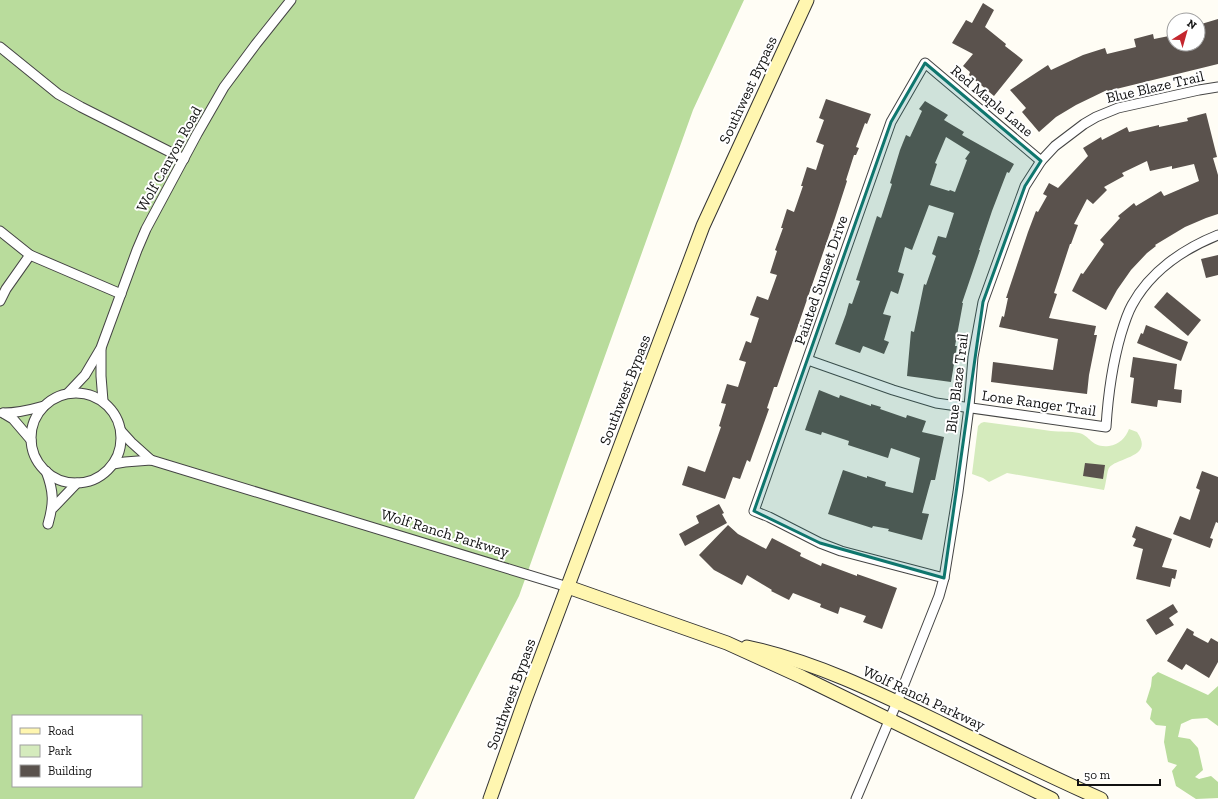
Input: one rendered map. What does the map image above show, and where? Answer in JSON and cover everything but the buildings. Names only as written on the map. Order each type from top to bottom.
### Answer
[{"type":"street","name":"Wolf Canyon Road","points":[[68,392],[85,375],[102,348],[146,229],[224,88],[291,0]]},
{"type":"street","name":"Southwest Bypass","points":[[490,799],[704,226],[807,0]]},
{"type":"street","points":[[0,47],[58,94],[82,108],[184,159]]},
{"type":"street","name":"Red Maple Lane","points":[[926,63],[1041,161]]},
{"type":"street","name":"Painted Sunset Drive","points":[[926,63],[891,122],[754,511],[820,543],[841,551],[944,578]]},
{"type":"street","name":"Blue Blaze Trail","points":[[856,799],[897,702],[939,596],[944,578],[958,492],[969,407],[973,357],[983,302],[1025,186],[1041,161],[1063,140],[1096,117],[1118,108],[1218,87]]},
{"type":"street","points":[[0,231],[30,255],[121,294]]},
{"type":"street","name":"Lone Ranger Trail","points":[[808,360],[936,403],[1106,427],[1108,391],[1112,366],[1125,322],[1132,305],[1146,284],[1161,269],[1179,255],[1200,242],[1218,235]]},
{"type":"street","points":[[0,301],[6,289],[30,255]]},
{"type":"street","name":"Wolf Canyon Road","points":[[102,348],[101,376],[103,401]]},
{"type":"street","points":[[68,392],[83,392],[93,395],[103,401],[112,409],[118,419],[122,442],[120,452],[107,472],[97,478],[86,482],[77,483],[62,481],[42,468],[35,458],[31,446],[33,422],[39,410],[48,401],[68,392]]},
{"type":"street","points":[[1,412],[21,412],[44,406]]},
{"type":"street","points":[[1,412],[13,419],[31,440]]},
{"type":"street","name":"Wolf Ranch Parkway","points":[[121,431],[151,460]]},
{"type":"street","name":"Wolf Ranch Parkway","points":[[113,464],[151,460],[568,587],[727,643],[802,677],[1052,799]]},
{"type":"street","points":[[46,471],[51,483],[53,508],[48,524]]},
{"type":"street","points":[[53,508],[77,483]]},
{"type":"street","name":"Wolf Ranch Parkway","points":[[727,643],[771,652],[849,681],[897,702],[1101,799]]},
{"type":"highlighted area","points":[[925,63],[1041,161],[1025,186],[983,302],[944,578],[820,543],[754,511],[891,122]]},
{"type":"green space","points":[[0,0],[744,0],[693,110],[519,596],[414,799],[0,799]]},
{"type":"green space","points":[[984,422],[1051,431],[1079,433],[1095,444],[1103,446],[1113,445],[1119,442],[1124,438],[1129,429],[1137,432],[1141,441],[1141,447],[1133,456],[1113,464],[1109,468],[1104,490],[1007,473],[989,482],[972,474],[978,426]]},
{"type":"green space","points":[[1158,672],[1208,695],[1218,686],[1218,726],[1207,718],[1192,719],[1181,724],[1178,737],[1190,739],[1198,748],[1203,770],[1195,777],[1199,779],[1211,776],[1218,782],[1218,798],[1196,799],[1176,786],[1172,771],[1177,765],[1168,762],[1164,742],[1166,726],[1156,725],[1150,719],[1152,709],[1146,702],[1152,677]]}]
